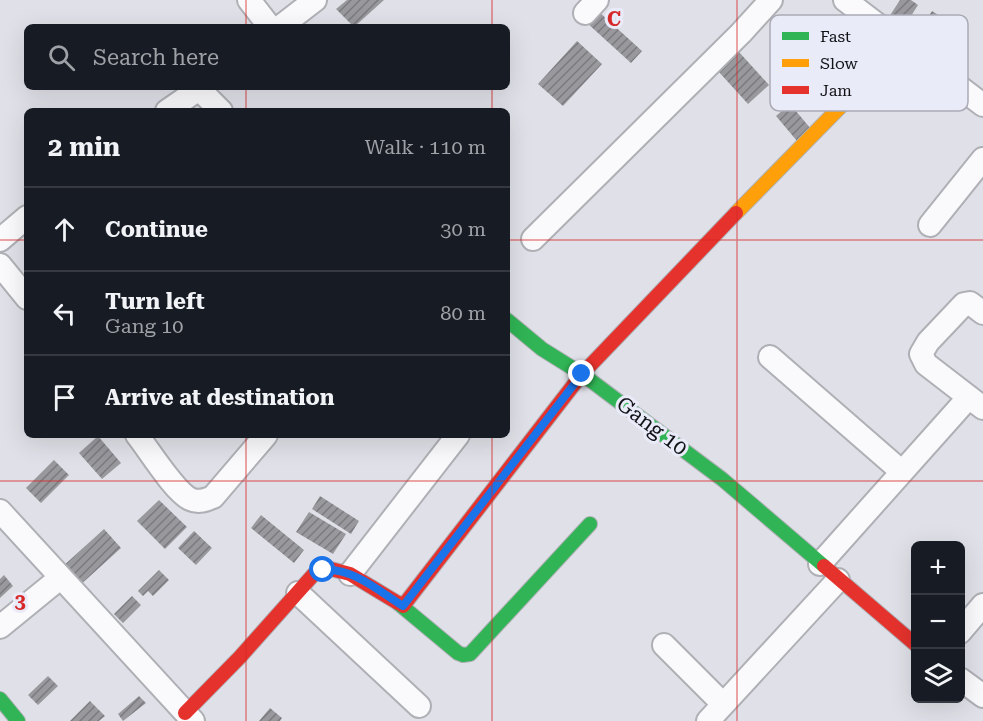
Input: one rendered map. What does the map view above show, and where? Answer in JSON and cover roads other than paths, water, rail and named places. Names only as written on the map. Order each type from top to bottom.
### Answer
[{"type":"main road","points":[[403,606],[582,374],[836,111]]},
{"type":"main road","name":"Gang 10","points":[[510,322],[542,349],[582,374],[722,479],[911,642]]},
{"type":"main road","points":[[189,717],[314,574],[331,569],[350,574],[403,606],[459,655],[467,655],[475,650],[590,524]]},
{"type":"main road","points":[[0,699],[18,721]]},
{"type":"street","points":[[249,0],[268,24]]},
{"type":"street","points":[[284,24],[315,0]]},
{"type":"street","points":[[533,239],[741,33],[771,0]]},
{"type":"street","points":[[845,0],[864,15]]},
{"type":"street","points":[[171,108],[198,90]]},
{"type":"street","points":[[203,90],[218,108]]},
{"type":"street","points":[[968,94],[983,105]]},
{"type":"street","points":[[930,225],[983,159]]},
{"type":"street","points":[[0,240],[24,220]]},
{"type":"street","points":[[0,265],[24,294]]},
{"type":"street","points":[[820,564],[901,471],[976,403],[926,364],[921,354],[928,342],[964,304],[970,303],[983,313]]},
{"type":"street","points":[[770,357],[901,471]]},
{"type":"street","points":[[139,438],[173,483],[190,499],[204,501],[213,497],[263,438]]},
{"type":"street","points":[[350,574],[456,438]]},
{"type":"street","points":[[0,511],[189,717]]},
{"type":"street","points":[[0,627],[60,578]]},
{"type":"street","points":[[708,721],[838,580]]},
{"type":"street","points":[[298,593],[419,706]]},
{"type":"street","points":[[965,626],[983,605]]},
{"type":"street","points":[[664,645],[723,704]]},
{"type":"street","points":[[965,683],[983,696]]}]
